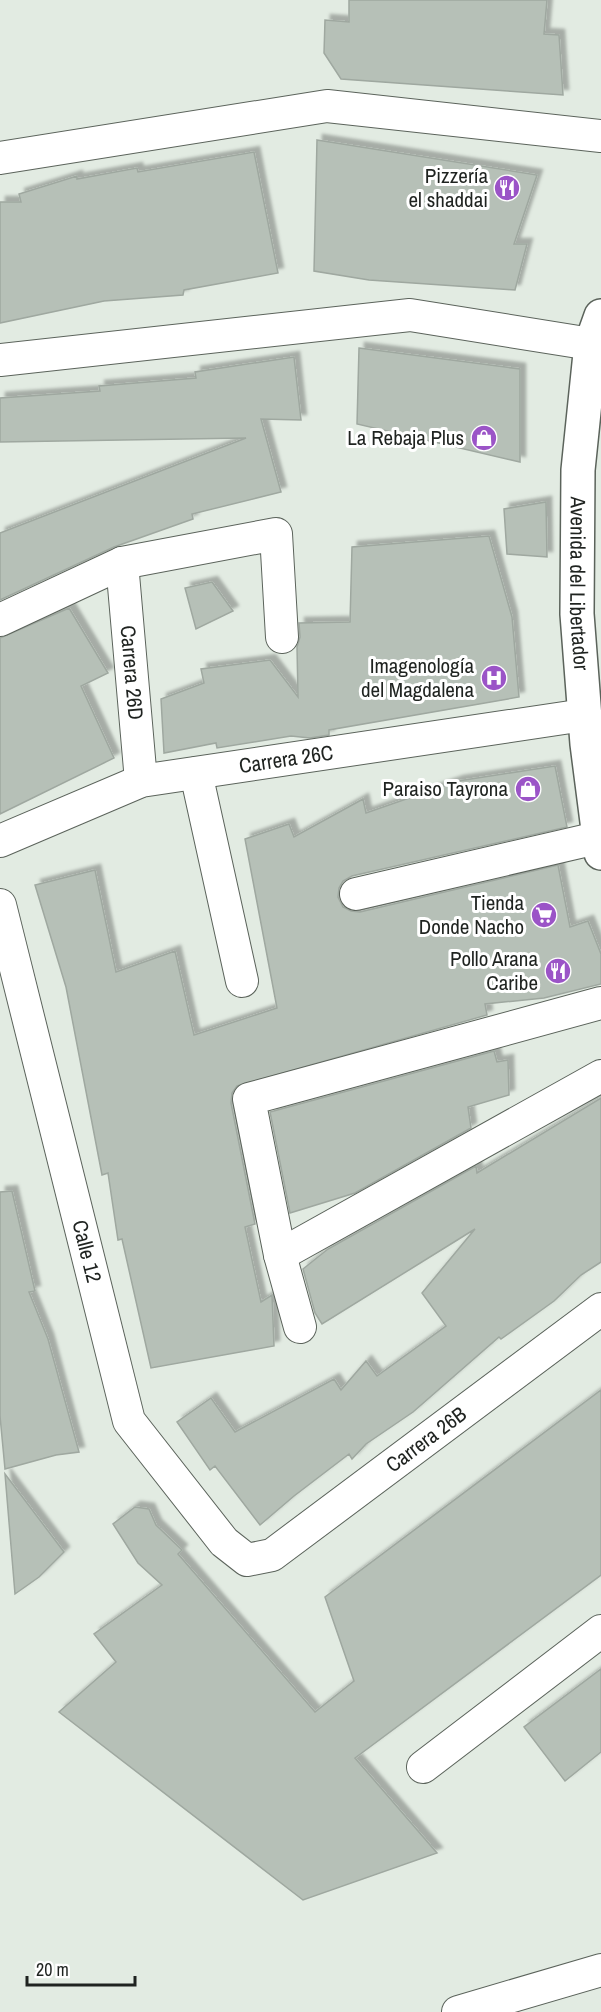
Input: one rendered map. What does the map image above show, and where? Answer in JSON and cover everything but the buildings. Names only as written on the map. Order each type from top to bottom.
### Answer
[{"type":"main road","name":"Avenida del Libertador","points":[[596,330],[578,470],[577,614],[584,715],[599,846]]},
{"type":"street","points":[[0,158],[327,106],[601,136]]},
{"type":"street","points":[[0,360],[410,315],[596,330]]},
{"type":"street","points":[[0,620],[122,563],[276,534],[282,637]]},
{"type":"street","name":"Carrera 26D","points":[[122,563],[141,781]]},
{"type":"street","name":"Carrera 26C","points":[[0,841],[141,781],[584,715]]},
{"type":"street","points":[[196,773],[242,981]]},
{"type":"street","points":[[356,894],[599,846]]},
{"type":"street","name":"Calle 12","points":[[0,905],[129,1420],[224,1542],[247,1560]]},
{"type":"street","points":[[300,1327],[280,1255],[249,1099],[601,1003]]},
{"type":"street","points":[[280,1255],[601,1076]]},
{"type":"street","name":"Carrera 26B","points":[[247,1560],[272,1555],[601,1309]]},
{"type":"street","points":[[423,1767],[601,1631]]},
{"type":"street","points":[[458,2012],[601,1970]]},
{"type":"place","name":"Pizzería el shaddai","points":[[507,188]]},
{"type":"place","name":"La Rebaja Plus","points":[[484,438]]},
{"type":"place","name":"Imagenología del Magdalena","points":[[494,678]]},
{"type":"place","name":"Paraiso Tayrona","points":[[528,789]]},
{"type":"place","name":"Tienda Donde Nacho","points":[[544,915]]},
{"type":"place","name":"Pollo Arana Caribe","points":[[558,971]]}]
